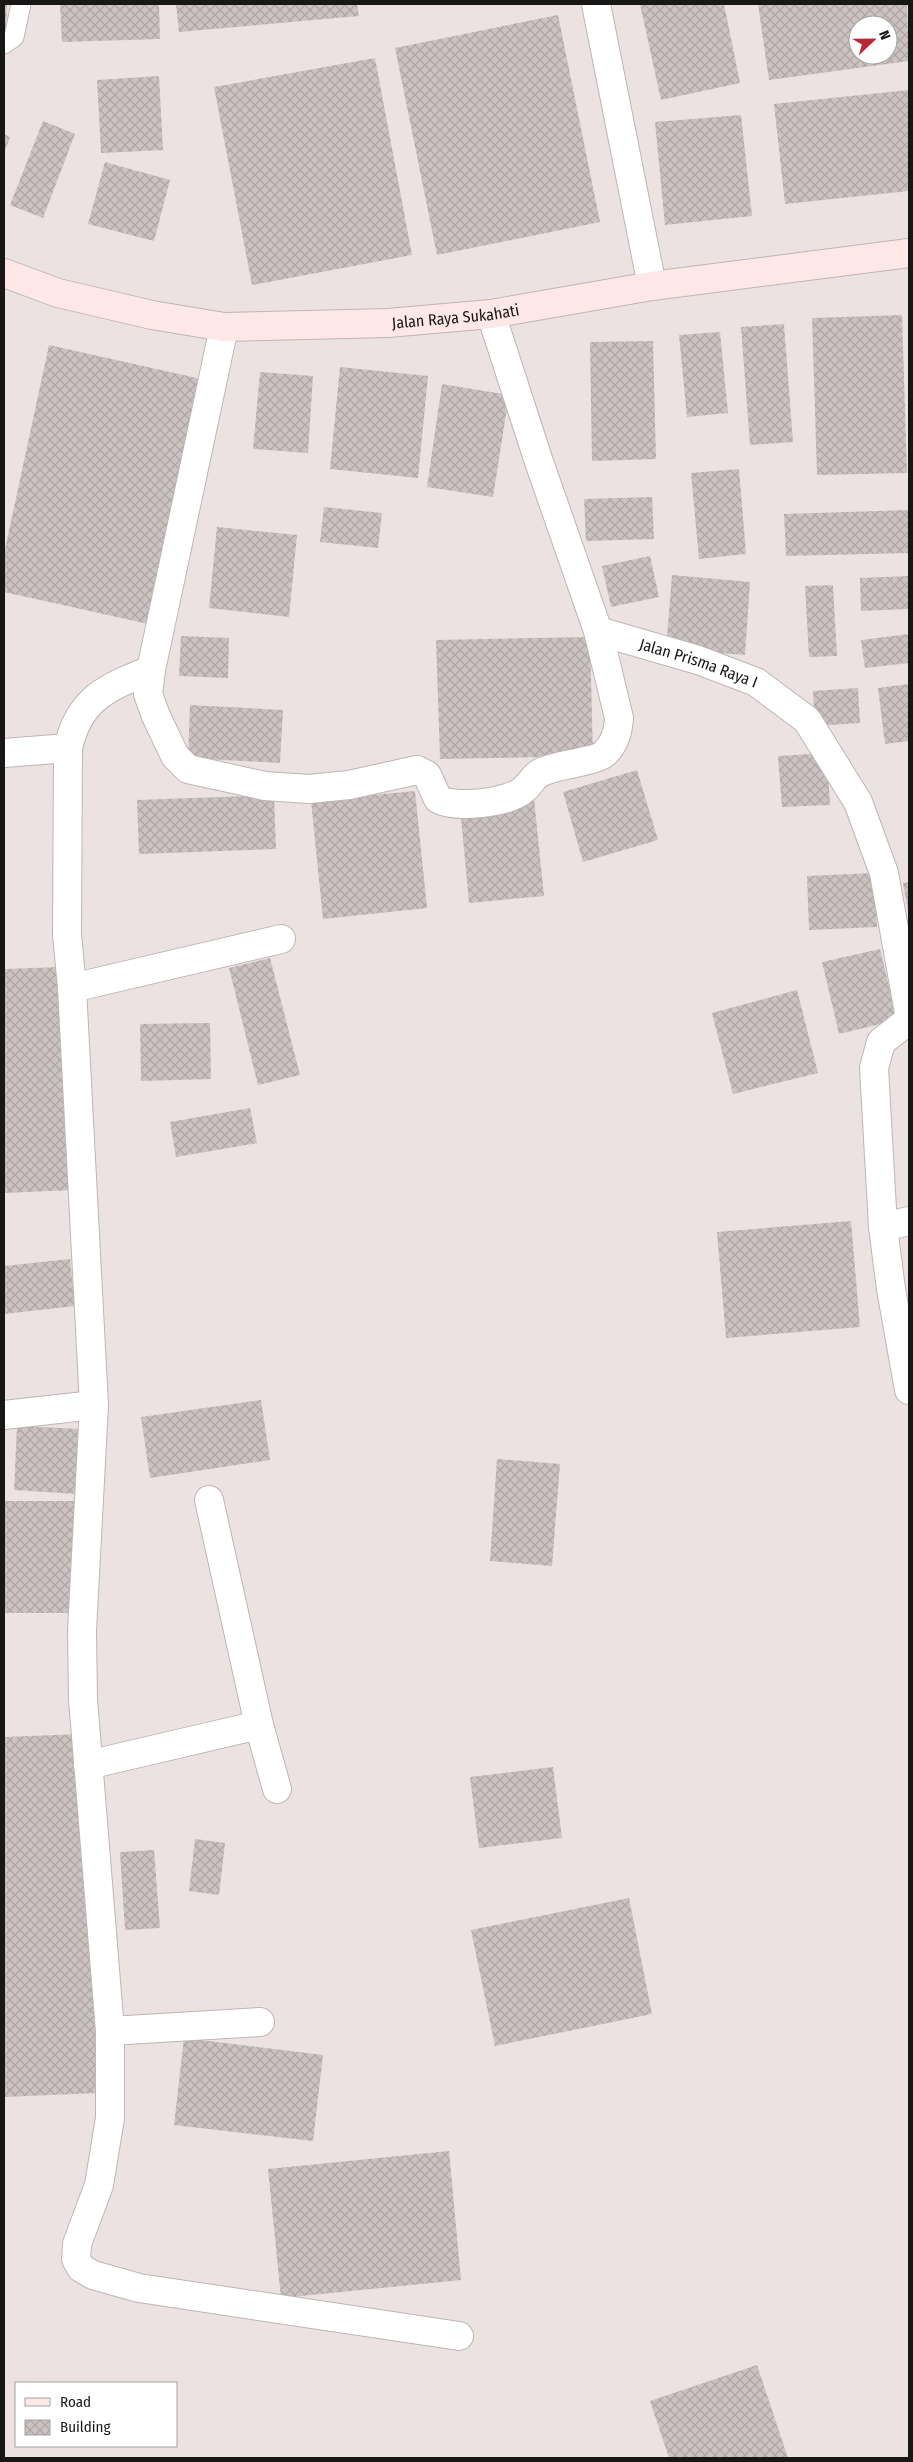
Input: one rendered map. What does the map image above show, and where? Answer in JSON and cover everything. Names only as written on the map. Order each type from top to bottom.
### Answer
[{"type":"main road","name":"Jalan Raya Sukahati","points":[[4,272],[58,293],[152,316],[224,327],[388,323],[491,314],[652,286],[909,253]]},
{"type":"street","points":[[596,4],[652,286]]},
{"type":"street","points":[[224,327],[151,670],[148,694],[175,756],[188,769],[265,786],[309,789],[349,785],[417,770],[427,775],[438,799],[450,804],[464,804],[512,797],[524,790],[533,776],[547,769],[604,755],[615,741],[619,718],[598,631],[538,458],[491,314]]},
{"type":"street","name":"Jalan Prisma Raya I","points":[[598,631],[698,660],[756,682],[807,720],[858,802],[884,873],[909,1013]]},
{"type":"street","points":[[151,670],[115,684],[89,703],[71,731],[68,748],[67,934],[72,988],[94,1405],[82,1631],[83,1699],[110,2031],[110,2118],[99,2185],[77,2244],[76,2259],[82,2268],[107,2280],[139,2288],[459,2336]]},
{"type":"street","points":[[4,753],[68,748]]},
{"type":"street","points":[[72,988],[281,939]]},
{"type":"street","points":[[909,1020],[881,1042],[874,1068],[896,1224],[891,1289],[909,1390]]},
{"type":"street","points":[[4,1415],[94,1405]]},
{"type":"street","points":[[209,1500],[259,1724],[277,1789]]},
{"type":"street","points":[[88,1765],[259,1724]]},
{"type":"street","points":[[110,2031],[260,2022]]},
{"type":"lane","points":[[4,44],[14,37],[21,4]]},
{"type":"building","points":[[4,4],[7,4],[6,30],[4,30]]},
{"type":"building","points":[[60,4],[159,4],[160,39],[62,42]]},
{"type":"building","points":[[176,4],[357,4],[359,16],[179,32]]},
{"type":"building","points":[[640,4],[724,4],[740,83],[661,100]]},
{"type":"building","points":[[758,4],[907,4],[909,61],[898,62],[898,15],[848,15],[848,65],[880,65],[769,80]]},
{"type":"building","points":[[558,15],[600,222],[437,255],[395,48]]},
{"type":"building","points":[[375,58],[412,255],[252,285],[214,87]]},
{"type":"building","points":[[159,76],[163,150],[101,153],[97,80]]},
{"type":"building","points":[[909,90],[909,191],[785,204],[774,104]]},
{"type":"building","points":[[741,115],[752,216],[665,225],[655,122]]},
{"type":"building","points":[[43,121],[75,134],[43,218],[10,205]]},
{"type":"building","points":[[4,134],[10,137],[4,153]]},
{"type":"building","points":[[105,162],[170,180],[154,241],[88,224]]},
{"type":"building","points":[[902,315],[907,473],[817,475],[812,318]]},
{"type":"building","points":[[784,324],[793,442],[750,445],[741,327]]},
{"type":"building","points":[[720,332],[728,413],[687,417],[679,335]]},
{"type":"building","points":[[653,341],[656,459],[592,461],[590,342]]},
{"type":"building","points":[[49,345],[206,380],[153,625],[4,592],[4,554]]},
{"type":"building","points":[[340,367],[428,376],[418,478],[330,469]]},
{"type":"building","points":[[260,372],[313,376],[308,453],[253,449]]},
{"type":"building","points":[[442,384],[509,395],[493,497],[427,487]]},
{"type":"building","points":[[739,469],[746,554],[699,559],[691,473]]},
{"type":"building","points":[[652,497],[654,539],[586,541],[584,499]]},
{"type":"building","points":[[324,507],[382,513],[378,548],[320,542]]},
{"type":"building","points":[[909,510],[909,553],[786,556],[784,514]]},
{"type":"building","points":[[217,527],[297,535],[289,617],[209,608]]},
{"type":"building","points":[[650,556],[659,597],[611,607],[602,566]]},
{"type":"building","points":[[672,575],[750,582],[745,655],[666,649]]},
{"type":"building","points":[[909,576],[909,609],[861,611],[860,578]]},
{"type":"building","points":[[833,585],[837,656],[809,657],[805,586]]},
{"type":"building","points":[[909,634],[909,663],[865,668],[861,640]]},
{"type":"building","points":[[181,636],[229,638],[228,678],[179,676]]},
{"type":"building","points":[[590,637],[593,756],[440,759],[436,640]]},
{"type":"building","points":[[909,684],[909,741],[885,744],[878,688]]},
{"type":"building","points":[[858,688],[860,723],[815,726],[813,691]]},
{"type":"building","points":[[190,705],[283,710],[280,763],[188,758]]},
{"type":"building","points":[[827,753],[830,805],[782,807],[778,756]]},
{"type":"building","points":[[637,770],[658,840],[583,862],[563,792]]},
{"type":"building","points":[[415,791],[427,908],[323,919],[311,801]]},
{"type":"building","points":[[274,795],[276,849],[139,854],[137,800]]},
{"type":"building","points":[[534,799],[544,896],[469,903],[460,807]]},
{"type":"building","points":[[874,873],[877,927],[809,930],[807,876]]},
{"type":"building","points":[[909,882],[909,911],[908,911],[903,883]]},
{"type":"building","points":[[880,949],[897,1020],[839,1034],[822,962]]},
{"type":"building","points":[[270,958],[300,1075],[258,1085],[229,968]]},
{"type":"building","points":[[61,967],[73,1190],[4,1193],[4,969]]},
{"type":"building","points":[[797,990],[818,1073],[733,1094],[712,1013]]},
{"type":"building","points":[[210,1023],[211,1079],[141,1081],[140,1024]]},
{"type":"building","points":[[250,1108],[257,1143],[176,1157],[170,1122]]},
{"type":"building","points":[[851,1221],[860,1327],[726,1338],[717,1232]]},
{"type":"building","points":[[70,1259],[75,1306],[4,1314],[4,1266]]},
{"type":"building","points":[[261,1400],[270,1460],[150,1478],[141,1417]]},
{"type":"building","points":[[17,1426],[81,1429],[77,1494],[14,1490]]},
{"type":"building","points":[[497,1459],[560,1464],[552,1566],[490,1561]]},
{"type":"building","points":[[4,1501],[79,1501],[79,1613],[4,1613]]},
{"type":"building","points":[[81,1734],[98,2093],[4,2097],[4,1737]]},
{"type":"building","points":[[553,1767],[562,1838],[479,1848],[470,1777]]},
{"type":"building","points":[[195,1839],[225,1843],[219,1895],[189,1891]]},
{"type":"building","points":[[154,1850],[160,1928],[125,1930],[120,1852]]},
{"type":"building","points":[[629,1898],[652,2014],[495,2046],[471,1930]]},
{"type":"building","points":[[184,2038],[323,2055],[313,2141],[174,2125]]},
{"type":"building","points":[[449,2151],[461,2280],[281,2298],[268,2169]]},
{"type":"building","points":[[757,2365],[788,2458],[669,2458],[650,2401]]}]
